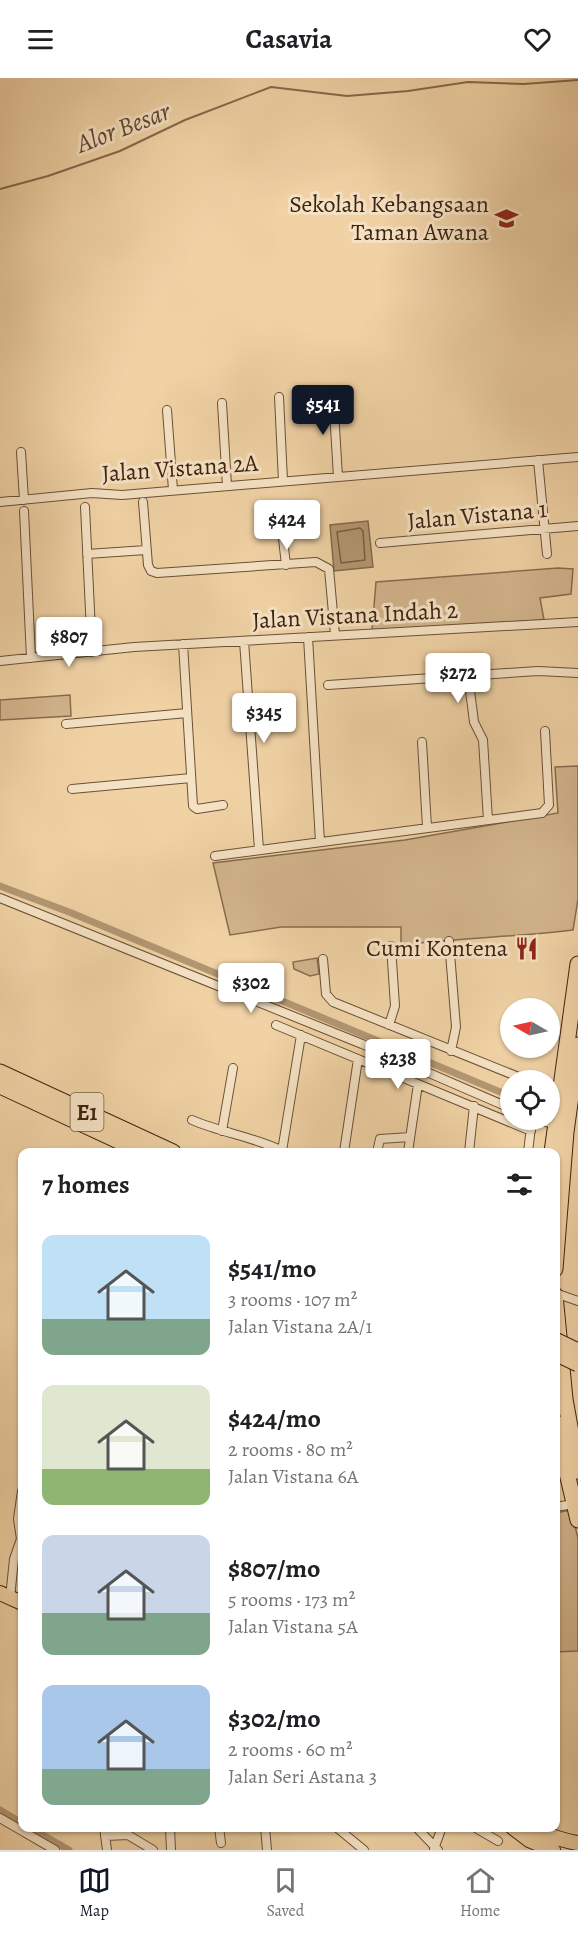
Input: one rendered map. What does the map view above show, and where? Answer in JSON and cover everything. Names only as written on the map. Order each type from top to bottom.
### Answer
[{"type":"highway","points":[[554,1148],[565,1130],[555,1090],[576,988],[578,964]]},
{"type":"highway","points":[[560,1200],[565,1130],[578,1045]]},
{"type":"highway","name":"E1","points":[[0,1072],[164,1148]]},
{"type":"highway","name":"E1","points":[[0,1086],[133,1148]]},
{"type":"highway","points":[[560,1342],[578,1351]]},
{"type":"highway","points":[[560,1346],[565,1399],[578,1471]]},
{"type":"highway","points":[[560,1355],[578,1364]]},
{"type":"highway","points":[[560,1444],[578,1520]]},
{"type":"main road","points":[[519,1832],[529,1840],[553,1850]]},
{"type":"main road","points":[[535,1832],[565,1842],[578,1843]]},
{"type":"street","points":[[333,394],[338,477]]},
{"type":"street","points":[[279,397],[282,481]]},
{"type":"street","points":[[222,403],[227,486]]},
{"type":"street","points":[[167,410],[173,490]]},
{"type":"street","points":[[21,452],[24,500]]},
{"type":"street","name":"Jalan Vistana 2A","points":[[0,502],[92,493],[118,495],[578,457]]},
{"type":"street","points":[[538,460],[547,554]]},
{"type":"street","points":[[143,502],[146,550],[151,571],[228,570],[316,562],[329,569],[335,635]]},
{"type":"street","points":[[85,507],[92,652]]},
{"type":"street","points":[[24,511],[31,658]]},
{"type":"street","name":"Jalan Vistana 1","points":[[380,543],[544,527],[578,526]]},
{"type":"street","points":[[282,530],[286,565]]},
{"type":"street","points":[[87,554],[146,550]]},
{"type":"street","name":"Jalan Vistana Indah 2","points":[[0,661],[134,647],[578,622]]},
{"type":"street","points":[[308,637],[320,842]]},
{"type":"street","points":[[244,640],[259,849]]},
{"type":"street","points":[[183,644],[194,807],[223,806]]},
{"type":"street","points":[[328,685],[552,670],[578,674]]},
{"type":"street","points":[[468,675],[476,726],[483,741],[489,820]]},
{"type":"street","points":[[66,724],[187,713]]},
{"type":"street","points":[[215,855],[542,813],[548,810],[549,798],[545,731]]},
{"type":"street","points":[[422,742],[427,827]]},
{"type":"street","points":[[72,789],[191,778]]},
{"type":"street","points":[[0,898],[362,1044],[500,1104]]},
{"type":"street","points":[[449,941],[456,1027],[451,1051]]},
{"type":"street","points":[[389,1025],[395,1006],[391,946]]},
{"type":"street","points":[[323,959],[324,984],[329,1000],[500,1070]]},
{"type":"street","points":[[276,1024],[531,1131],[529,1148]]},
{"type":"street","points":[[284,1148],[300,1035]]},
{"type":"street","points":[[345,1148],[358,1059]]},
{"type":"street","points":[[222,1131],[233,1068]]},
{"type":"street","points":[[409,1148],[418,1084]]},
{"type":"street","points":[[469,1148],[474,1106]]},
{"type":"street","points":[[192,1120],[222,1131],[254,1138],[277,1148]]},
{"type":"street","points":[[560,1128],[565,1130]]},
{"type":"street","points":[[378,1148],[380,1139],[410,1137]]},
{"type":"street","points":[[560,1296],[578,1301]]},
{"type":"street","points":[[560,1507],[574,1504]]},
{"type":"street","points":[[11,1598],[14,1559],[18,1548]]},
{"type":"street","points":[[0,1818],[18,1828]]},
{"type":"street","points":[[24,1832],[55,1850]]},
{"type":"street","points":[[106,1832],[107,1850]]},
{"type":"street","points":[[112,1832],[128,1835],[153,1850]]},
{"type":"street","points":[[170,1832],[171,1850]]},
{"type":"street","points":[[220,1832],[221,1843]]},
{"type":"street","points":[[265,1832],[267,1850]]},
{"type":"street","points":[[342,1832],[364,1850]]},
{"type":"street","points":[[420,1832],[435,1849]]},
{"type":"street","points":[[435,1849],[440,1832]]},
{"type":"street","points":[[487,1832],[498,1841]]},
{"type":"shaded area","points":[[558,568],[573,569],[571,594],[540,598],[544,620],[372,630],[376,582]]},
{"type":"shaded area","points":[[70,695],[71,716],[0,720],[0,700]]},
{"type":"shaded area","points":[[578,766],[578,899],[573,930],[401,945],[401,927],[281,927],[230,935],[213,863],[405,840],[558,813],[555,767]]},
{"type":"shaded area","points":[[317,958],[319,974],[310,976],[294,969],[293,962]]},
{"type":"shaded area","points":[[571,1510],[578,1538],[578,1651],[560,1652],[560,1512]]},
{"type":"water","points":[[368,521],[373,567],[334,571],[330,525]]},
{"type":"waterway","name":"Alor Besar","points":[[0,189],[48,176],[120,151],[185,120],[271,87],[347,96],[408,91],[468,82],[524,84],[578,80]]},
{"type":"waterway","points":[[0,886],[69,912],[500,1092]]},
{"type":"waterway","points":[[0,1810],[18,1821]]},
{"type":"waterway","points":[[38,1832],[69,1850]]},
{"type":"place","name":"Sekolah Kebangsaan Taman Awana","points":[[507,218]]},
{"type":"place","name":"Cumi Kontena","points":[[526,948]]}]
